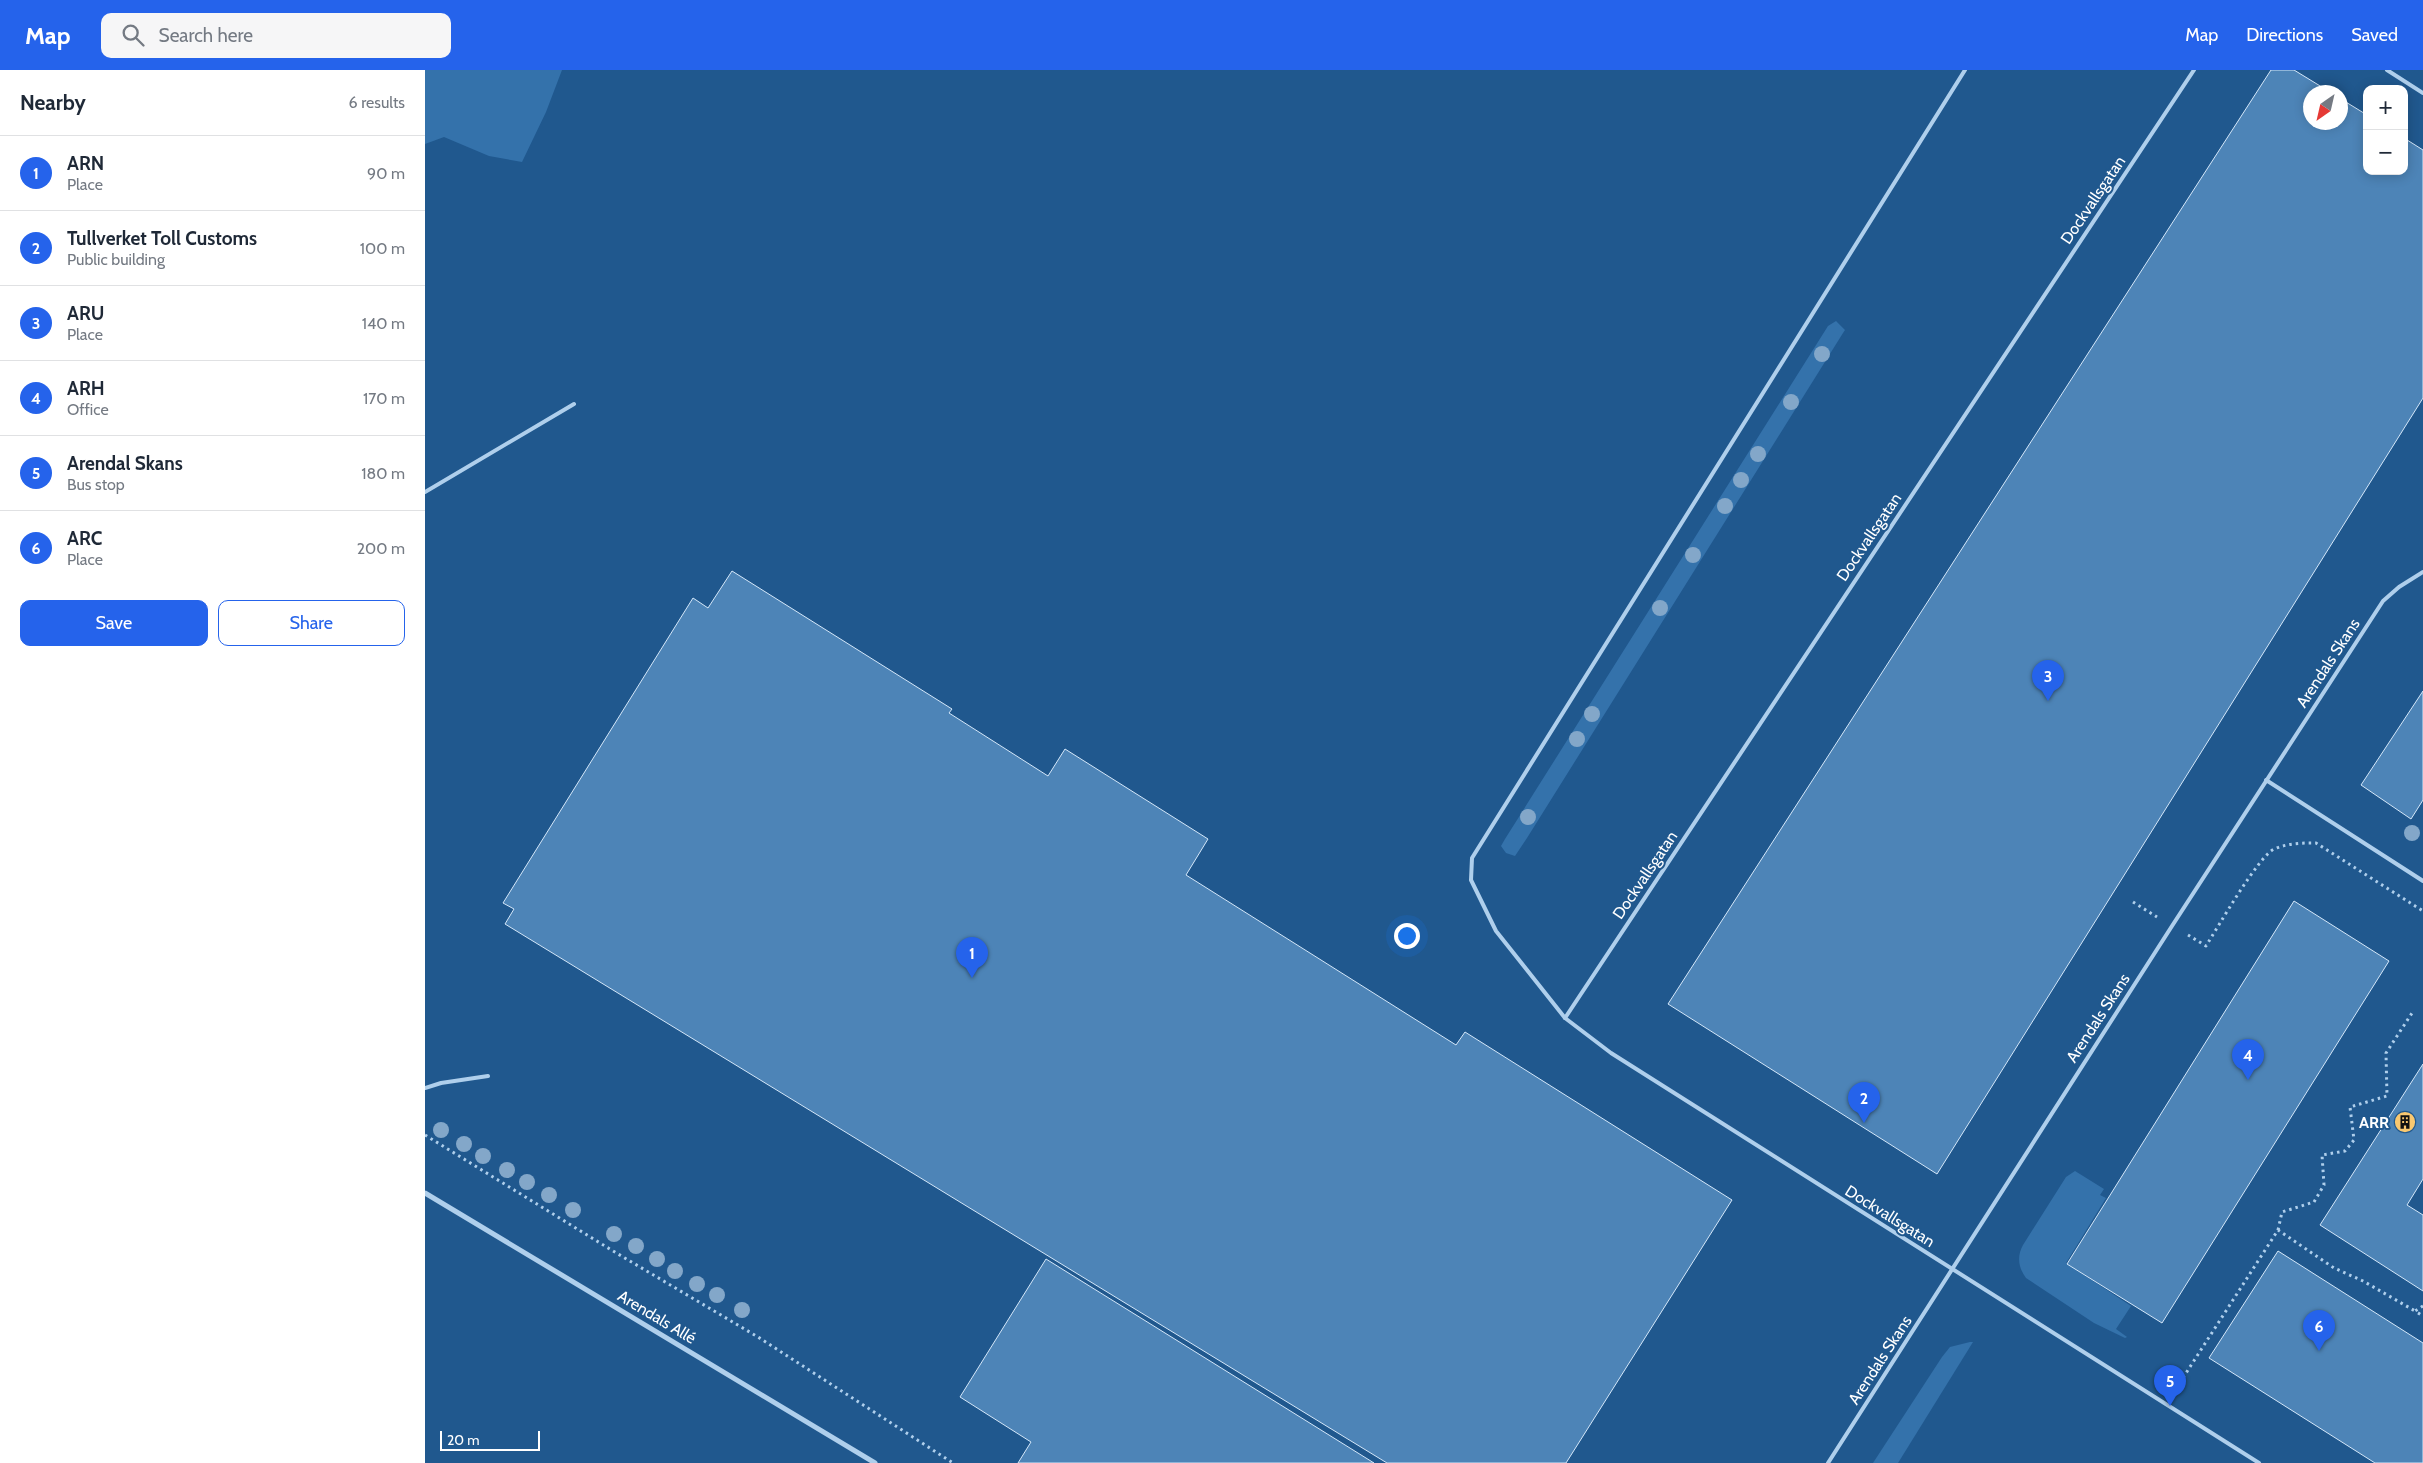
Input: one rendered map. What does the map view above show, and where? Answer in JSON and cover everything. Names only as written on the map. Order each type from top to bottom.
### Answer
[{"type":"street","name":"Arendals Allé","points":[[425,1193],[875,1463]]},
{"type":"lane","name":"Dockvallsgatan","points":[[1952,1270],[1611,1054],[1565,1018],[1496,931],[1471,880],[1472,858],[1965,70]]},
{"type":"lane","name":"Dockvallsgatan","points":[[1565,1018],[2194,70]]},
{"type":"lane","points":[[2387,70],[2423,93]]},
{"type":"lane","points":[[425,492],[574,404]]},
{"type":"lane","name":"Arendals Skans","points":[[1829,1463],[2172,926],[2383,601],[2399,587],[2423,572]]},
{"type":"lane","points":[[2266,780],[2423,881]]},
{"type":"lane","points":[[425,1088],[441,1083],[488,1076]]},
{"type":"lane","points":[[1952,1270],[2259,1463]]},
{"type":"path","points":[[2133,902],[2206,946],[2259,864],[2273,850],[2297,843],[2316,843],[2423,911]]},
{"type":"path","points":[[2183,1388],[2179,1384],[2278,1230],[2281,1212],[2313,1202],[2324,1185],[2322,1155],[2345,1151],[2354,1140],[2350,1108],[2387,1096],[2386,1054],[2412,1013]]},
{"type":"path","points":[[425,1135],[613,1251],[758,1337],[953,1463]]},
{"type":"path","points":[[2278,1230],[2334,1268],[2363,1281],[2423,1316]]},
{"type":"path","points":[[2415,1311],[2423,1306]]},
{"type":"shaded area","points":[[425,70],[562,70],[546,112],[522,162],[489,156],[444,137],[425,144]]},
{"type":"shaded area","points":[[1836,321],[1845,330],[1527,838],[1515,856],[1506,853],[1501,846],[1505,839],[1828,326]]},
{"type":"shaded area","points":[[2075,1171],[2104,1189],[2100,1195],[2106,1198],[2066,1263],[2131,1306],[2116,1329],[2127,1337],[2125,1338],[2094,1323],[2026,1278],[2021,1270],[2019,1262],[2023,1245],[2066,1177]]},
{"type":"shaded area","points":[[1973,1342],[1898,1463],[1873,1463],[1950,1347]]},
{"type":"building","points":[[2271,70],[2294,70],[2319,85],[2303,85],[2303,130],[2348,130],[2348,103],[2363,113],[2363,175],[2408,175],[2408,141],[2423,150],[2423,398],[1937,1174],[1668,1004]]},
{"type":"building","points":[[732,571],[952,709],[949,713],[1048,776],[1065,749],[1208,839],[1186,875],[1456,1045],[1465,1032],[1732,1200],[1566,1463],[1387,1463],[505,924],[514,909],[503,903],[693,598],[708,608]]},
{"type":"building","points":[[2423,691],[2423,800],[2411,819],[2361,785]]},
{"type":"building","points":[[2294,901],[2389,961],[2162,1323],[2067,1264]]},
{"type":"building","name":"ARR","points":[[2423,1064],[2423,1179],[2407,1205],[2423,1215],[2423,1291],[2320,1225]]},
{"type":"building","points":[[2278,1251],[2423,1343],[2423,1463],[2375,1463],[2209,1358]]},
{"type":"building","points":[[1046,1259],[1374,1463],[1018,1463],[1031,1442],[960,1397]]},
{"type":"place","name":"ARU","points":[[2048,701]]},
{"type":"place","name":"ARN","points":[[972,978]]},
{"type":"place","name":"ARH","points":[[2248,1080]]},
{"type":"place","name":"ARR","points":[[2405,1122]]},
{"type":"place","name":"Tullverket Toll Customs","points":[[1864,1123]]},
{"type":"place","name":"ARC","points":[[2319,1351]]},
{"type":"place","name":"Arendal Skans","points":[[2170,1406]]}]
